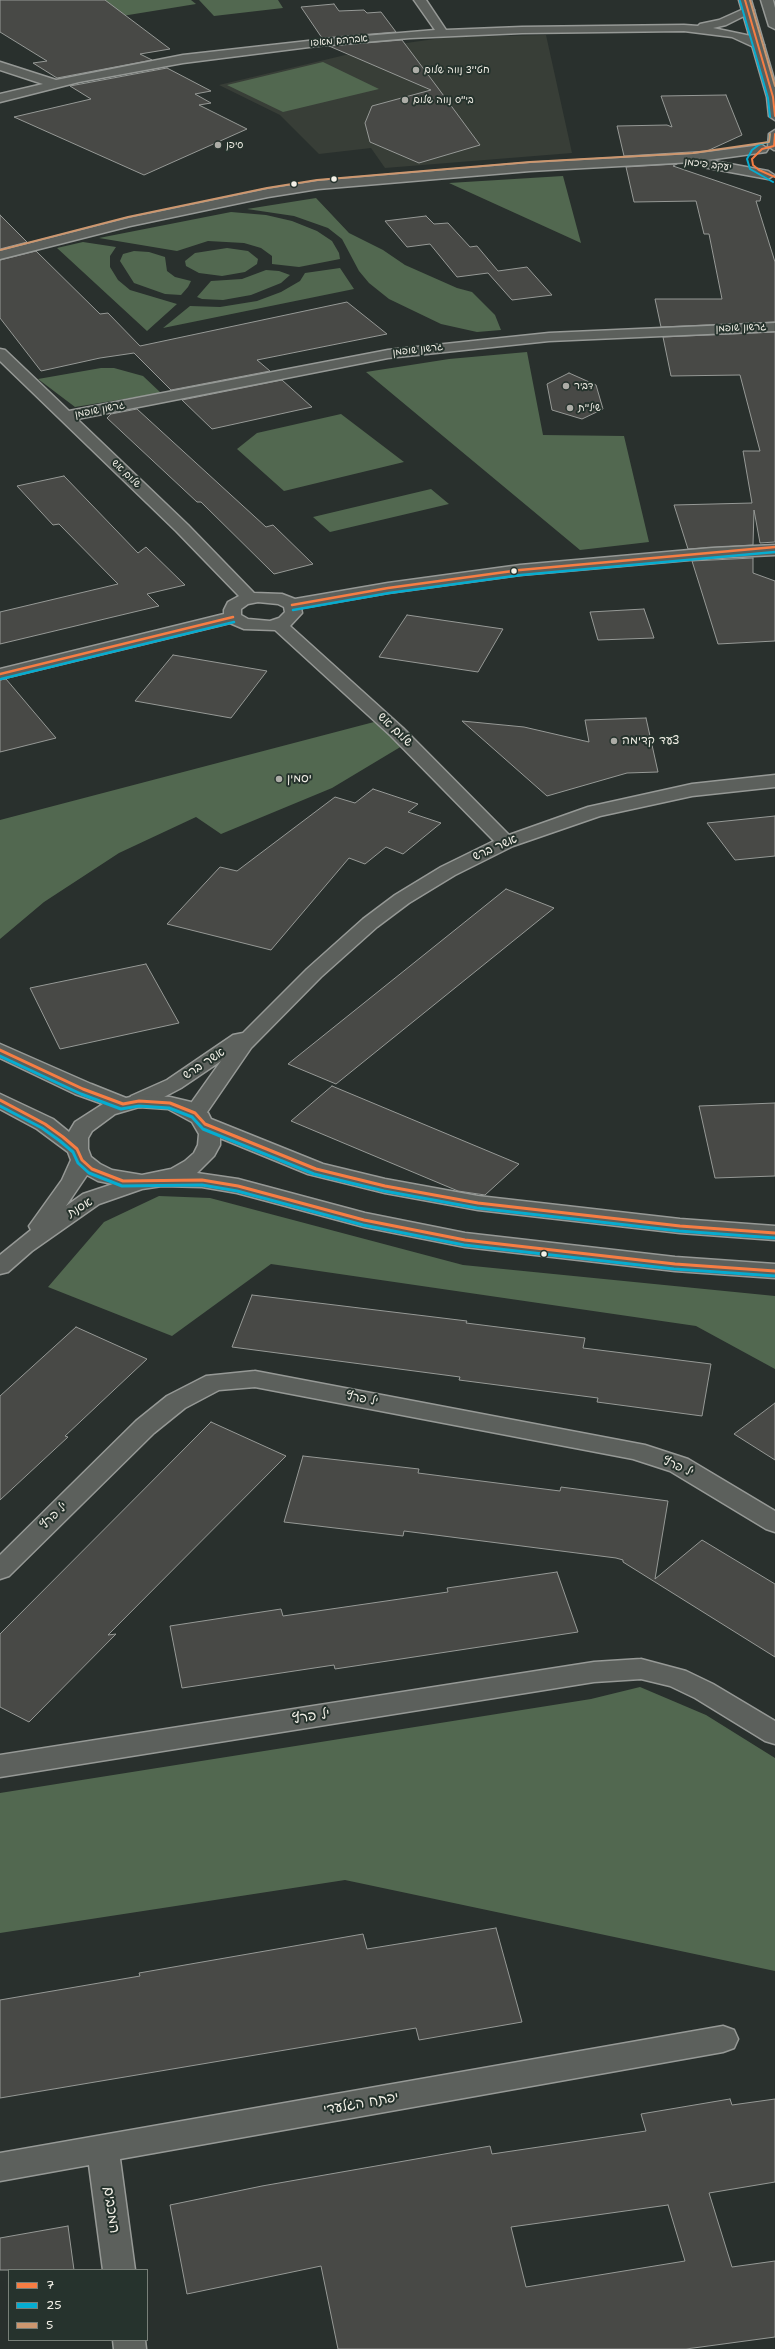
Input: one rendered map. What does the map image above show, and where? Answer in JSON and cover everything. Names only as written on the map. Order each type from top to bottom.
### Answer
[{"type":"street","points":[[420,0],[443,34]]},
{"type":"street","points":[[767,0],[773,15],[775,26]]},
{"type":"street","points":[[746,5],[773,97],[775,116]]},
{"type":"street","name":"אברהם מאפו","points":[[684,28],[722,23],[746,5]]},
{"type":"street","name":"אברהם מאפו","points":[[0,98],[53,84],[153,64],[244,50],[363,38],[578,28],[684,28],[733,34],[747,38],[758,45]]},
{"type":"street","points":[[0,66],[53,84]]},
{"type":"street","points":[[771,176],[753,165],[752,159],[755,154],[772,144]]},
{"type":"street","name":"יעקב פיכמן","points":[[647,162],[772,144]]},
{"type":"street","name":"יעקב פיכמן","points":[[0,254],[129,222],[268,193],[318,185],[530,167],[647,162],[712,165],[771,176]]},
{"type":"street","name":"גרשון שופמן","points":[[67,416],[388,354],[549,337],[775,327]]},
{"type":"street","name":"שלום אש","points":[[0,353],[182,528],[250,598]]},
{"type":"street","points":[[233,617],[232,610],[234,606],[250,598],[274,597],[292,605],[396,587],[520,570],[775,547]]},
{"type":"street","points":[[755,550],[775,550]]},
{"type":"street","points":[[0,674],[233,617],[252,626],[278,624],[286,622],[294,614],[292,605]]},
{"type":"street","name":"שלום אש","points":[[278,624],[397,732],[506,842]]},
{"type":"street","name":"אשר ברש","points":[[200,1119],[244,1044],[265,1020],[331,958],[402,899],[448,870],[506,842],[595,811],[692,790],[775,781]]},
{"type":"street","name":"אשר ברש","points":[[131,1103],[174,1084],[218,1056],[265,1020]]},
{"type":"street","points":[[0,1050],[83,1089],[131,1103]]},
{"type":"street","points":[[0,1100],[45,1124],[80,1155],[92,1169],[106,1176],[152,1181],[202,1180],[238,1186],[364,1220],[465,1240],[675,1264],[775,1271]]},
{"type":"street","points":[[80,1155],[77,1138],[82,1127],[106,1109],[131,1103],[170,1103],[200,1119],[316,1169],[385,1186],[494,1205],[680,1226],[775,1233]]},
{"type":"street","points":[[152,1181],[179,1174],[193,1166],[204,1156],[209,1146],[210,1134],[200,1119]]},
{"type":"street","name":"אסנת","points":[[0,1268],[24,1246],[51,1214],[73,1181],[80,1155]]},
{"type":"street","name":"אסנת","points":[[24,1246],[91,1199],[152,1181]]},
{"type":"street","name":"יל פרץ","points":[[0,1570],[145,1427],[176,1402],[214,1382],[256,1379],[636,1451],[679,1465],[775,1523]]},
{"type":"street","name":"יל פרץ","points":[[0,1766],[594,1672],[641,1669],[677,1678],[704,1691],[775,1734]]},
{"type":"street","name":"יפתח הגלעדי","points":[[0,2167],[103,2150],[723,2039]]},
{"type":"street","name":"המכבים","points":[[103,2150],[119,2269]]},
{"type":"shaded area","name":"בי\"ס נווה שלום","points":[[546,35],[572,153],[385,168],[371,148],[319,154],[280,115],[219,85],[379,47],[448,37]]},
{"type":"green space","points":[[92,0],[191,0],[196,4],[116,17]]},
{"type":"green space","points":[[199,0],[278,0],[283,8],[214,16]]},
{"type":"green space","points":[[323,62],[379,89],[283,112],[227,85]]},
{"type":"green space","points":[[563,176],[581,243],[449,183]]},
{"type":"green space","points":[[316,198],[349,233],[383,250],[405,265],[457,288],[472,292],[495,315],[501,330],[477,332],[441,324],[389,299],[369,283],[359,271],[342,239],[328,228],[294,216],[247,209]]},
{"type":"green space","points":[[231,212],[266,215],[292,221],[317,231],[332,241],[339,253],[340,259],[299,267],[272,264],[272,256],[261,248],[244,243],[208,241],[177,251],[99,238]]},
{"type":"green space","points":[[83,242],[116,247],[110,256],[110,267],[118,280],[130,290],[177,304],[147,331],[57,248]]},
{"type":"green space","points":[[227,248],[248,251],[258,259],[257,264],[245,272],[222,276],[199,273],[186,266],[185,261],[195,253]]},
{"type":"green space","points":[[134,251],[149,252],[165,257],[167,271],[175,277],[191,281],[188,287],[181,295],[165,294],[134,283],[120,261],[123,254]]},
{"type":"green space","points":[[340,268],[354,289],[163,328],[190,306],[220,307],[257,301],[281,292],[300,281],[305,273]]},
{"type":"green space","points":[[266,270],[279,271],[290,275],[281,283],[251,295],[223,300],[202,299],[197,297],[211,281],[242,279]]},
{"type":"green space","points":[[527,352],[543,435],[624,436],[649,542],[580,550],[366,372],[449,359]]},
{"type":"green space","points":[[101,368],[114,368],[143,376],[161,393],[75,407],[38,379]]},
{"type":"green space","points":[[341,414],[404,462],[284,491],[237,449],[257,433]]},
{"type":"green space","points":[[431,489],[449,504],[330,532],[313,517]]},
{"type":"green space","points":[[374,722],[402,746],[332,788],[221,834],[196,817],[119,853],[44,902],[0,939],[0,820]]},
{"type":"green space","points":[[159,1196],[210,1198],[463,1265],[775,1296],[775,1369],[696,1326],[271,1264],[172,1336],[48,1287],[104,1222]]},
{"type":"green space","points":[[640,1687],[706,1715],[775,1758],[775,1971],[345,1880],[0,1933],[0,1793],[591,1699]]},
{"type":"building","points":[[0,0],[105,0],[170,49],[140,54],[152,60],[57,78],[33,63],[47,61],[0,32]]},
{"type":"building","points":[[334,4],[339,11],[364,10],[367,13],[381,12],[396,32],[322,38],[301,7]]},
{"type":"building","points":[[402,40],[480,145],[419,163],[370,142],[365,123],[372,106],[431,90],[329,46]]},
{"type":"building","points":[[167,68],[211,91],[195,94],[211,103],[199,105],[247,129],[144,175],[14,117],[91,99],[70,86]]},
{"type":"building","points":[[726,95],[742,135],[707,151],[624,156],[617,126],[667,125],[672,127],[661,96]]},
{"type":"building","points":[[677,164],[673,166],[761,196],[760,201],[756,201],[775,262],[775,322],[661,327],[655,299],[722,299],[709,234],[704,234],[696,201],[634,202],[626,167]]},
{"type":"building","points":[[0,215],[27,242],[0,249]]},
{"type":"building","points":[[426,216],[434,224],[448,223],[470,247],[477,246],[498,271],[527,267],[552,295],[512,300],[488,273],[457,277],[430,244],[407,247],[385,221]]},
{"type":"building","points":[[36,251],[100,314],[108,313],[140,346],[347,302],[387,334],[257,360],[270,371],[171,390],[134,353],[100,358],[41,371],[0,318],[0,260]]},
{"type":"building","points":[[775,332],[775,542],[760,543],[754,510],[753,545],[688,549],[674,505],[752,503],[743,451],[760,451],[740,375],[671,376],[663,337]]},
{"type":"building","points":[[569,373],[596,385],[603,409],[582,419],[552,410],[547,384]]},
{"type":"building","points":[[282,380],[312,407],[212,429],[182,400]]},
{"type":"building","points":[[137,409],[266,527],[273,525],[313,564],[274,574],[201,502],[197,502],[107,418],[111,414]]},
{"type":"building","points":[[64,476],[138,553],[146,547],[185,585],[147,594],[159,606],[0,644],[0,612],[118,584],[59,524],[53,525],[17,486]]},
{"type":"building","points":[[753,558],[753,573],[775,581],[775,641],[718,644],[692,561]]},
{"type":"building","points":[[644,609],[654,638],[598,640],[590,612]]},
{"type":"building","points":[[407,615],[503,629],[478,672],[379,657]]},
{"type":"building","points":[[173,655],[267,671],[231,718],[135,701]]},
{"type":"building","points":[[6,679],[56,738],[0,752],[0,680]]},
{"type":"building","points":[[646,718],[658,772],[627,773],[547,796],[462,721],[524,727],[589,742],[585,720]]},
{"type":"building","points":[[373,789],[418,804],[408,812],[441,823],[403,854],[386,847],[365,864],[349,858],[271,950],[167,924],[220,867],[237,871],[335,797],[355,803]]},
{"type":"building","points":[[775,816],[775,856],[735,860],[707,823]]},
{"type":"building","points":[[506,889],[554,908],[336,1084],[288,1064]]},
{"type":"building","points":[[146,964],[179,1023],[60,1049],[30,988]]},
{"type":"building","points":[[332,1086],[519,1164],[485,1195],[458,1191],[291,1121]]},
{"type":"building","points":[[775,1103],[775,1176],[715,1178],[699,1106]]},
{"type":"building","points":[[252,1295],[467,1321],[466,1323],[585,1338],[583,1348],[711,1364],[702,1416],[597,1402],[598,1398],[459,1380],[460,1377],[232,1347]]},
{"type":"building","points":[[76,1327],[147,1359],[65,1436],[68,1437],[0,1500],[0,1396]]},
{"type":"building","points":[[775,1403],[775,1460],[734,1434]]},
{"type":"building","points":[[211,1422],[286,1456],[108,1635],[116,1634],[29,1722],[0,1707],[0,1634]]},
{"type":"building","points":[[303,1456],[419,1469],[418,1473],[560,1491],[561,1487],[668,1501],[655,1579],[702,1540],[775,1584],[775,1657],[623,1562],[623,1560],[616,1558],[404,1531],[403,1536],[284,1522]]},
{"type":"building","points":[[557,1572],[578,1632],[335,1669],[334,1665],[182,1688],[170,1626],[281,1609],[283,1616],[448,1592],[447,1588]]},
{"type":"building","points":[[496,1928],[522,2022],[419,2040],[416,2028],[0,2098],[0,2000],[140,1976],[139,1973],[363,1934],[367,1949]]},
{"type":"building","points":[[730,2099],[732,2105],[775,2099],[775,2182],[709,2193],[732,2267],[775,2261],[775,2337],[686,2349],[338,2349],[321,2266],[187,2294],[170,2205],[262,2186],[490,2146],[492,2154],[646,2131],[641,2114]],"holes":[[[668,2205],[685,2261],[526,2287],[511,2227]]]},
{"type":"building","points":[[68,2226],[74,2269],[0,2270],[0,2238]]},
{"type":"transit line","name":"7","points":[[745,0],[773,97],[775,116]]},
{"type":"transit line","name":"5","points":[[750,0],[775,86]]},
{"type":"transit line","name":"25","points":[[740,1],[768,98],[770,117]]},
{"type":"transit line","name":"25","points":[[770,134],[769,142],[760,144],[752,150],[747,159],[750,169],[773,182]]},
{"type":"transit line","name":"5","points":[[0,250],[128,217],[267,188],[317,180],[530,162],[693,153],[769,142],[770,134]]},
{"type":"transit line","name":"7","points":[[775,134],[774,146],[762,149],[752,159],[753,165],[759,170],[775,177]]},
{"type":"transit line","name":"7","points":[[292,605],[388,588],[520,570],[775,547]]},
{"type":"transit line","name":"25","points":[[293,610],[389,593],[521,575],[775,552]]},
{"type":"transit line","name":"7","points":[[0,674],[233,617]]},
{"type":"transit line","name":"25","points":[[1,679],[234,622]]},
{"type":"transit line","name":"7","points":[[0,1050],[83,1089],[123,1104],[139,1101],[170,1103],[195,1113],[205,1124],[316,1169],[385,1186],[478,1203],[680,1226],[775,1233]]},
{"type":"transit line","name":"25","points":[[0,1056],[81,1094],[121,1109],[139,1106],[169,1108],[192,1117],[203,1129],[314,1174],[384,1191],[477,1208],[679,1231],[775,1238]]},
{"type":"transit line","name":"7","points":[[0,1100],[45,1124],[63,1137],[77,1149],[82,1160],[92,1169],[123,1181],[202,1180],[238,1186],[364,1220],[465,1240],[675,1264],[775,1271]]},
{"type":"transit line","name":"25","points":[[0,1106],[42,1128],[60,1141],[73,1152],[78,1163],[89,1173],[122,1186],[202,1185],[237,1191],[363,1225],[464,1245],[674,1269],[775,1276]]},
{"type":"place","name":"חט''צ נווה שלום","points":[[416,70]]},
{"type":"place","name":"בי\"ס נווה שלום","points":[[405,100]]},
{"type":"place","name":"סיפן","points":[[218,145]]},
{"type":"place","name":"דביר","points":[[566,386]]},
{"type":"place","name":"שיל\"ת","points":[[570,408]]},
{"type":"place","name":"צעד קדימה","points":[[614,741]]},
{"type":"place","name":"יסמין","points":[[279,779]]}]
